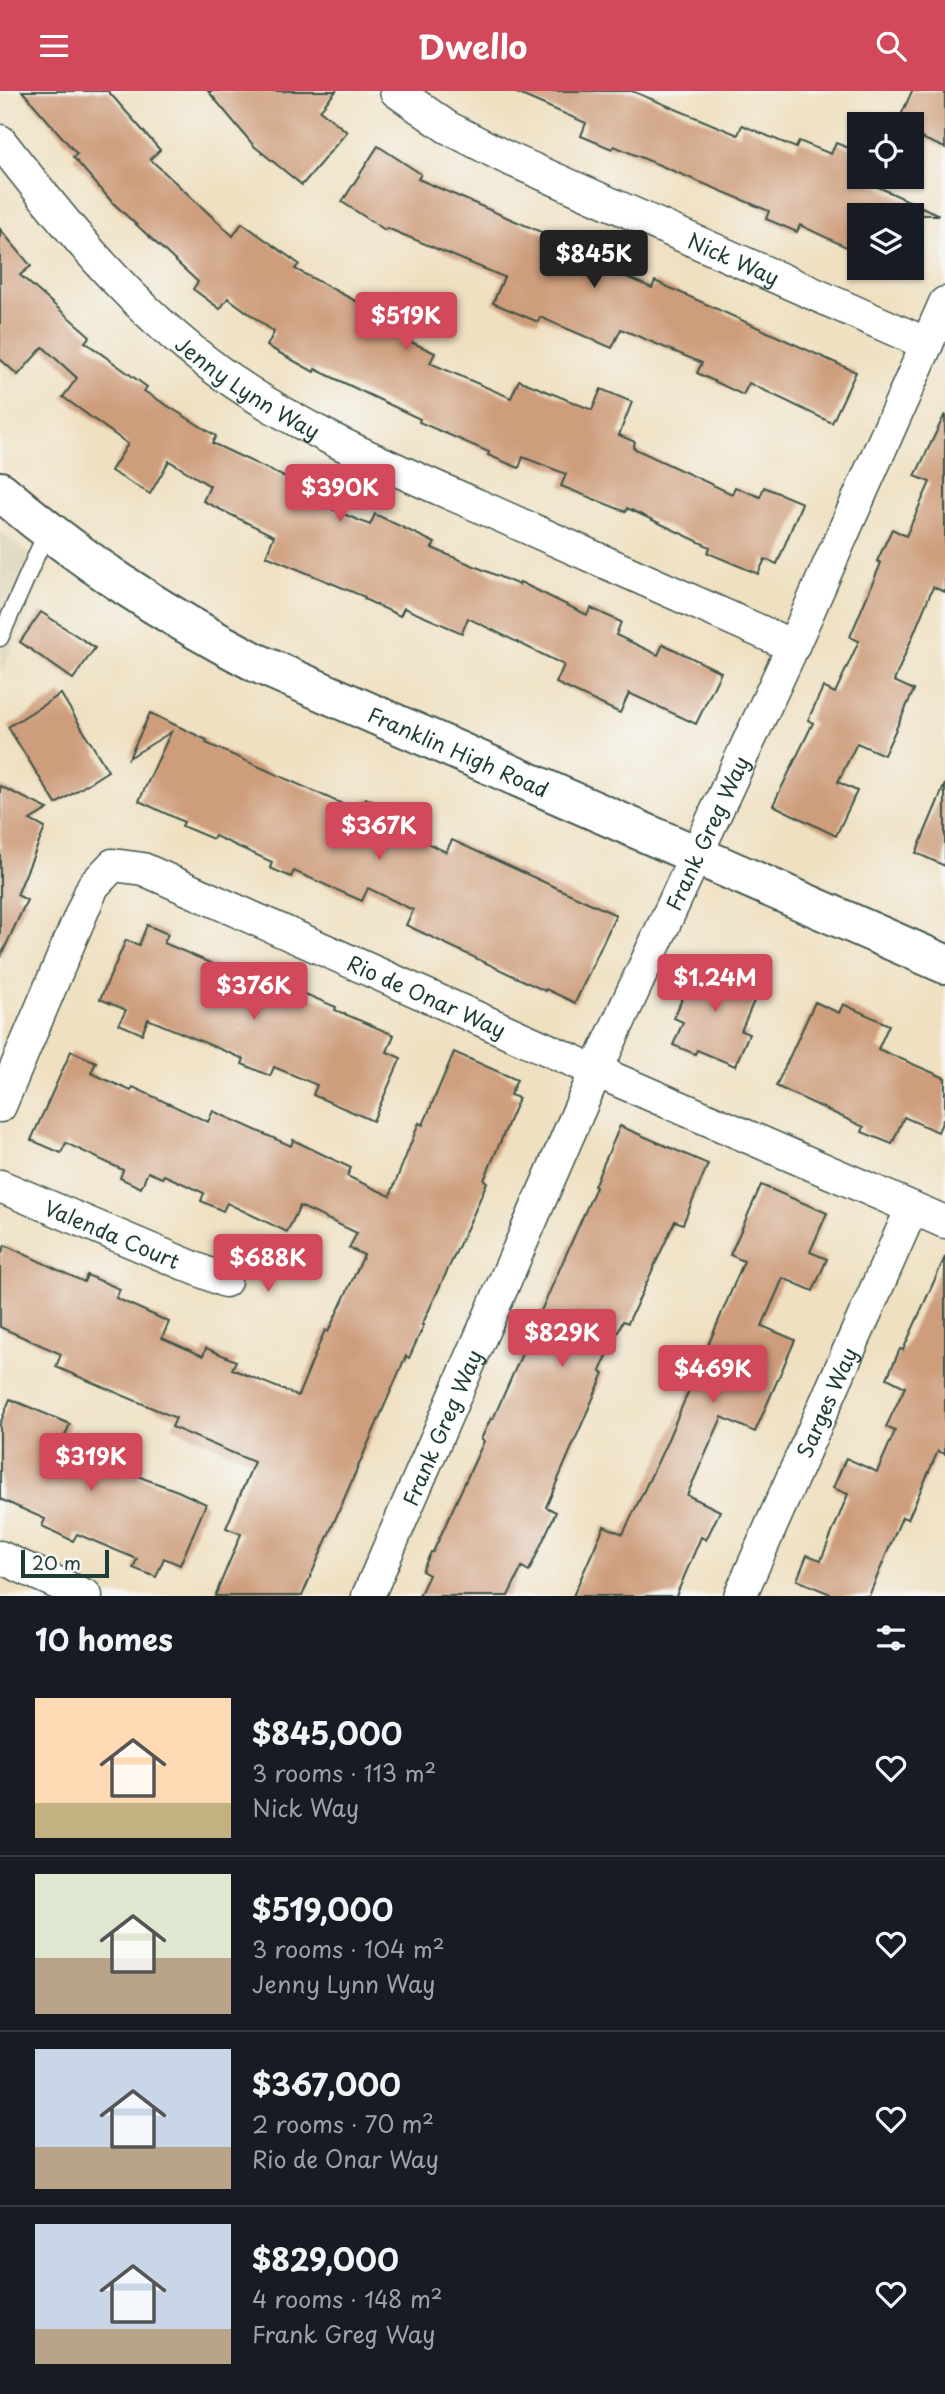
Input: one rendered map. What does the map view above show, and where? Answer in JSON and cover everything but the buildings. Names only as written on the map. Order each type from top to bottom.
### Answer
[{"type":"street","name":"Nick Way","points":[[396,91],[447,127],[505,157],[927,344]]},
{"type":"street","name":"Jenny Lynn Way","points":[[0,141],[69,230],[108,274],[171,332],[220,372],[268,405],[344,446],[793,646]]},
{"type":"street","name":"Frank Greg Way","points":[[368,1596],[596,1071],[793,646],[945,303]]},
{"type":"street","name":"Franklin High Road","points":[[0,491],[47,531],[123,587],[257,663],[945,964]]},
{"type":"street","name":"Rio de Onar Way","points":[[0,1106],[93,886],[113,865],[143,869],[596,1071],[945,1222]]},
{"type":"street","name":"Valenda Court","points":[[0,1186],[225,1281]]},
{"type":"street","name":"Sarges Way","points":[[740,1596],[912,1208]]},
{"type":"street","points":[[0,1557],[86,1596]]},
{"type":"lane","points":[[0,638],[47,531]]},
{"type":"shaded area","points":[[0,531],[47,569],[0,676]]}]
